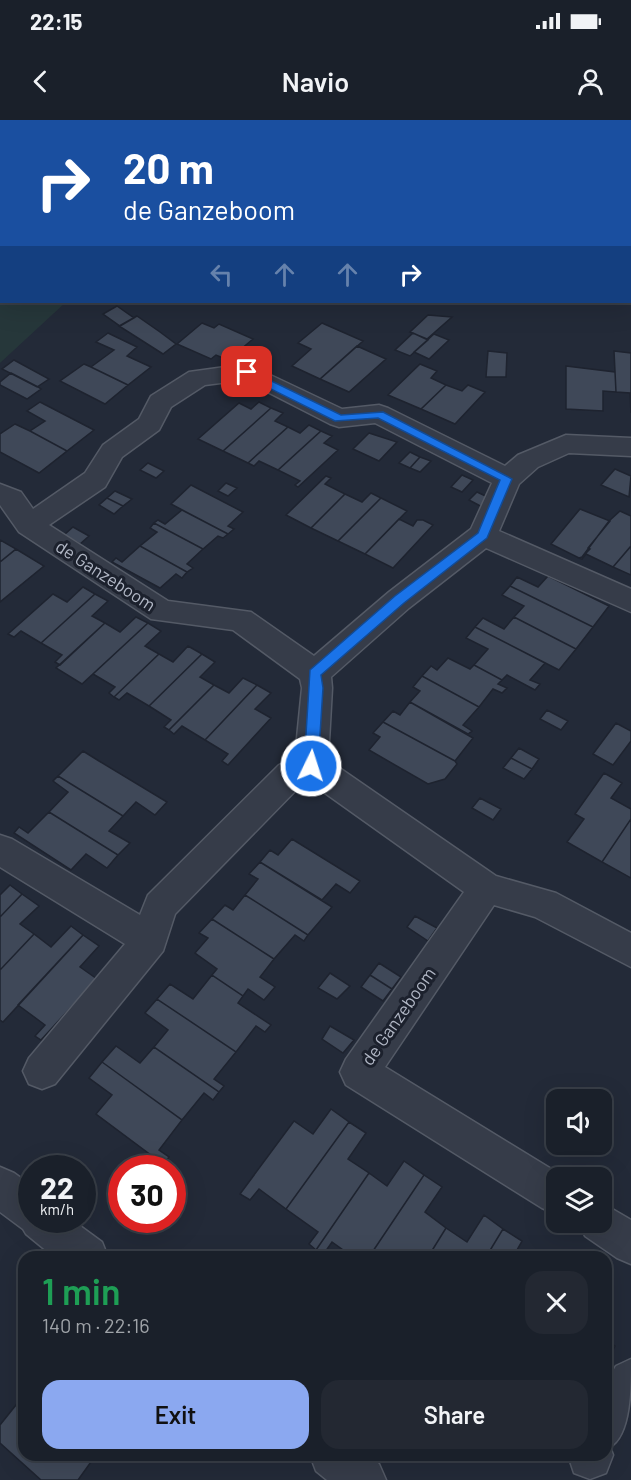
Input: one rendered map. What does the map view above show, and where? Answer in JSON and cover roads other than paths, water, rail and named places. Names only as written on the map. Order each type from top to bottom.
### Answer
[{"type":"street","points":[[29,525],[95,480],[112,451],[150,424],[160,402],[198,378],[247,372],[339,418],[379,414],[507,479]]},
{"type":"street","points":[[311,766],[317,688],[315,673],[399,600],[483,535],[507,479],[528,461],[566,444],[631,447]]},
{"type":"street","name":"de Ganzeboom","points":[[0,493],[11,499],[29,525],[161,611],[240,620],[315,673]]},
{"type":"street","points":[[483,535],[631,601]]},
{"type":"street","points":[[311,766],[486,888],[544,904],[631,951]]},
{"type":"street","points":[[42,1071],[150,940],[160,906],[291,774],[311,766]]},
{"type":"street","points":[[0,849],[150,940]]},
{"type":"street","name":"de Ganzeboom","points":[[486,888],[359,1072],[546,1188]]},
{"type":"street","points":[[0,1187],[18,1201]]},
{"type":"street","points":[[612,1231],[631,1244]]},
{"type":"street","points":[[57,1233],[79,1251]]},
{"type":"street","points":[[612,1415],[631,1381]]},
{"type":"street","points":[[339,1461],[363,1480]]}]
